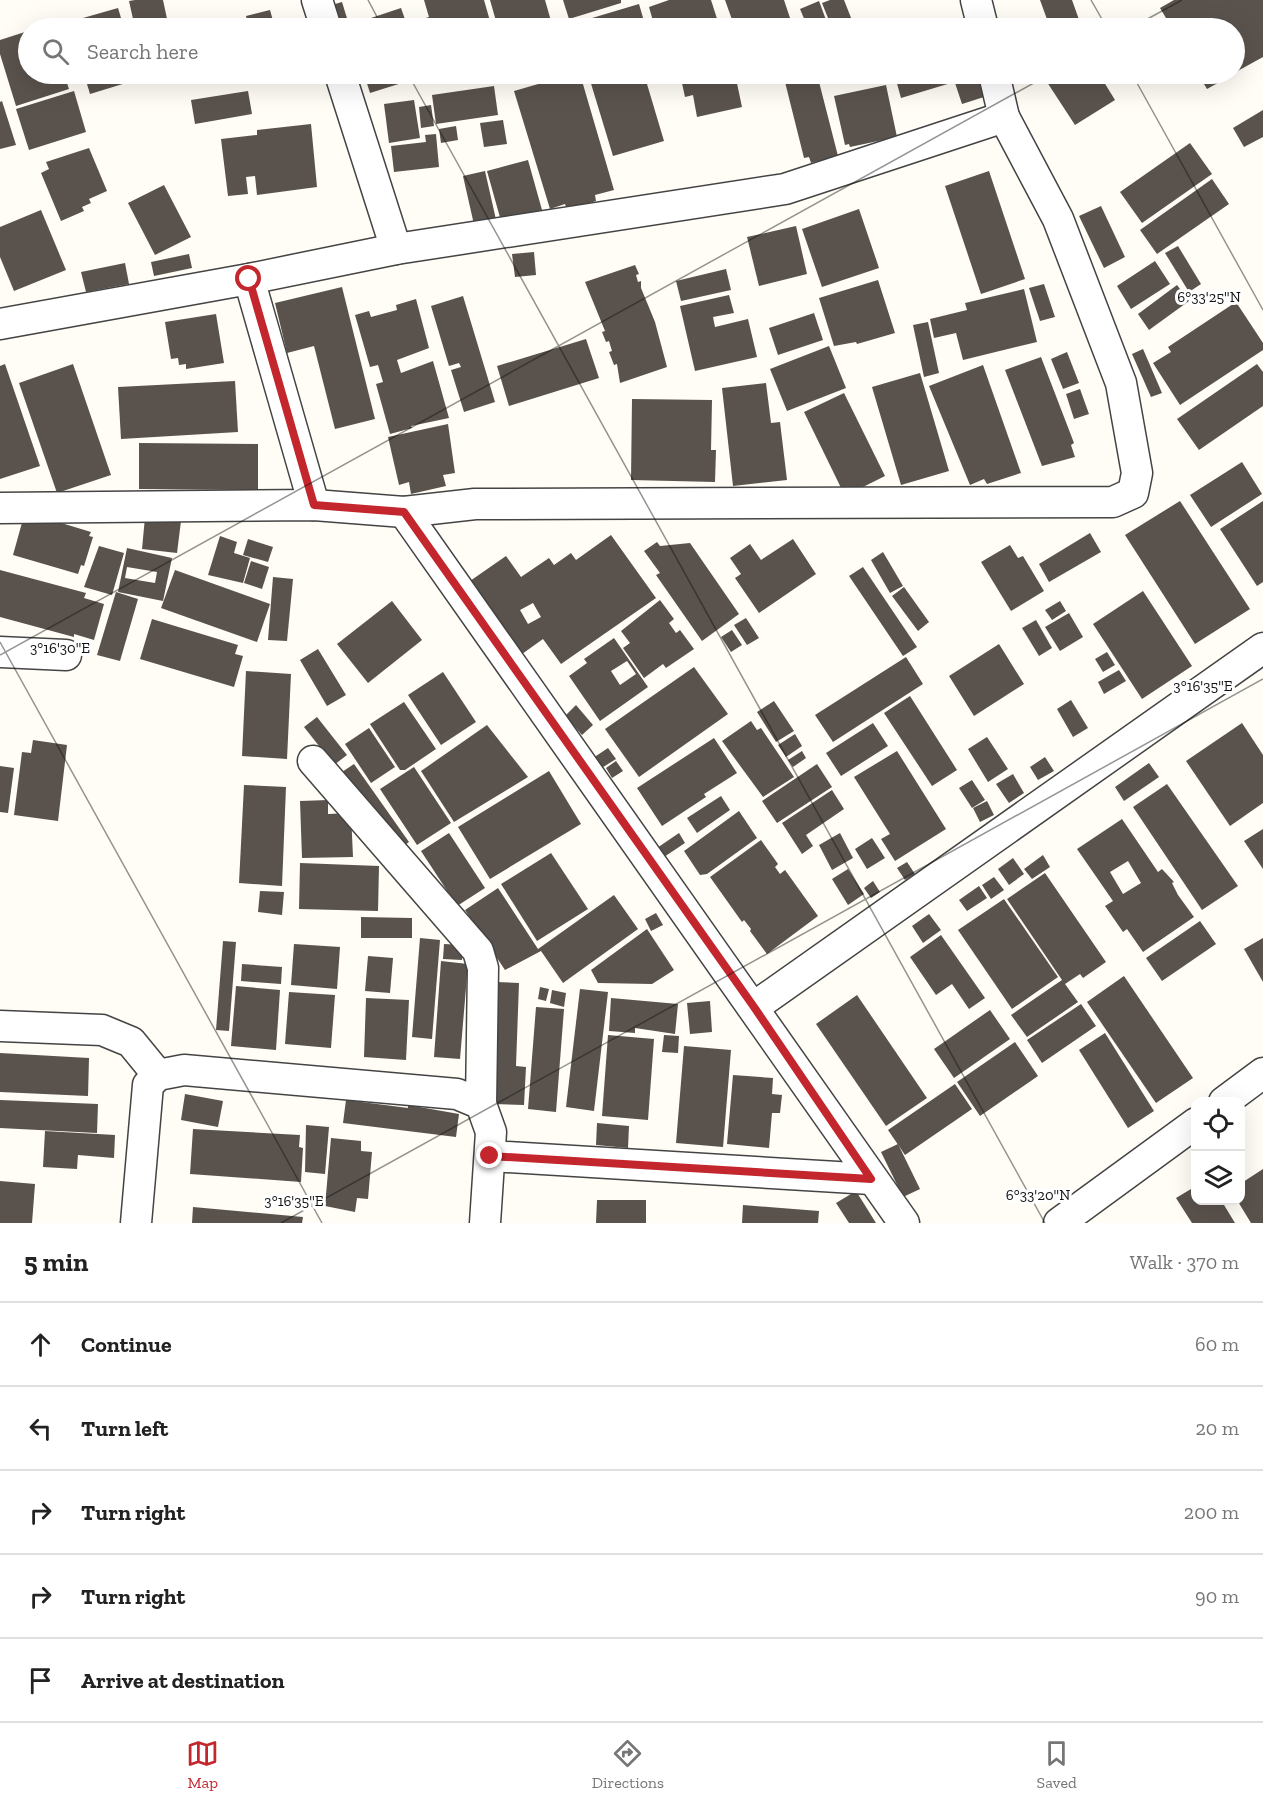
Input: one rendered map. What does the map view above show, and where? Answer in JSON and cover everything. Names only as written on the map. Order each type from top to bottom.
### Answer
[{"type":"street","points":[[317,0],[323,18]]},
{"type":"street","points":[[976,0],[980,18]]},
{"type":"street","points":[[343,84],[396,249]]},
{"type":"street","points":[[0,508],[314,505],[404,512],[475,504],[1113,501],[1133,493],[1137,473],[1121,383],[1058,219],[1004,117],[996,84]]},
{"type":"street","points":[[0,324],[249,279],[396,249],[785,189],[1004,117]]},
{"type":"street","points":[[249,279],[314,505]]},
{"type":"street","points":[[404,512],[904,1223]]},
{"type":"street","points":[[754,1007],[1263,648]]},
{"type":"street","points":[[0,652],[66,655]]},
{"type":"street","points":[[313,761],[478,951],[483,968],[481,1104],[491,1132],[485,1223]]},
{"type":"street","points":[[0,1026],[102,1030],[131,1042],[158,1075]]},
{"type":"street","points":[[136,1223],[148,1085],[158,1075],[184,1070],[291,1078],[457,1094],[481,1104]]},
{"type":"street","points":[[1230,1097],[1263,1073]]},
{"type":"street","points":[[1059,1223],[1191,1127]]},
{"type":"street","points":[[490,1156],[871,1179]]},
{"type":"building","points":[[163,0],[167,18],[133,18],[129,1]]},
{"type":"building","points":[[424,0],[484,0],[489,18],[426,18],[429,17]]},
{"type":"building","points":[[490,0],[545,0],[550,18],[495,18]]},
{"type":"building","points":[[563,0],[621,0],[621,3],[569,18]]},
{"type":"building","points":[[669,0],[711,0],[717,18],[652,18],[649,7]]},
{"type":"building","points":[[725,0],[784,0],[790,18],[731,18]]},
{"type":"building","points":[[830,0],[844,0],[851,18],[828,18],[822,3]]},
{"type":"building","points":[[1040,0],[1072,0],[1078,18],[1047,18]]},
{"type":"building","points":[[1174,0],[1263,0],[1263,57],[1245,67],[1245,18],[1166,18],[1160,8]]},
{"type":"building","points":[[819,1],[825,18],[804,18],[800,9]]},
{"type":"building","points":[[342,2],[347,18],[332,18],[328,6]]},
{"type":"building","points":[[639,4],[643,18],[592,18]]},
{"type":"building","points":[[118,8],[121,18],[83,18]]},
{"type":"building","points":[[401,8],[404,18],[371,18]]},
{"type":"building","points":[[270,10],[272,18],[246,18],[246,16]]},
{"type":"building","points":[[18,34],[18,84],[67,84],[69,89],[16,106],[0,54],[0,40]]},
{"type":"building","points":[[87,84],[123,84],[90,94]]},
{"type":"building","points":[[367,84],[399,84],[370,93]]},
{"type":"building","points":[[538,84],[583,84],[614,190],[595,195],[596,201],[567,210],[565,204],[550,209],[514,91]]},
{"type":"building","points":[[591,84],[647,84],[664,141],[613,156]]},
{"type":"building","points":[[682,84],[737,84],[742,107],[697,117],[693,95],[685,97]]},
{"type":"building","points":[[786,84],[820,84],[838,156],[811,163],[809,157],[804,158]]},
{"type":"building","points":[[897,84],[948,84],[901,98]]},
{"type":"building","points":[[955,84],[980,84],[984,97],[962,104]]},
{"type":"building","points":[[1048,84],[1105,84],[1115,100],[1075,125]]},
{"type":"building","points":[[1204,84],[1216,84],[1207,89]]},
{"type":"building","points":[[886,85],[897,137],[850,147],[849,144],[845,145],[834,96]]},
{"type":"building","points":[[494,86],[498,115],[436,124],[432,95]]},
{"type":"building","points":[[74,91],[86,132],[29,150],[16,109]]},
{"type":"building","points":[[248,91],[252,114],[195,124],[191,100]]},
{"type":"building","points":[[414,100],[420,138],[389,143],[384,104]]},
{"type":"building","points":[[2,101],[16,145],[0,149],[0,102]]},
{"type":"building","points":[[431,105],[434,126],[421,128],[419,107]]},
{"type":"building","points":[[1263,110],[1263,137],[1244,147],[1233,128]]},
{"type":"building","points":[[503,120],[507,144],[484,147],[480,123]]},
{"type":"building","points":[[311,124],[317,187],[257,195],[255,176],[246,177],[248,194],[228,196],[221,139],[257,135],[257,130]]},
{"type":"building","points":[[456,126],[458,140],[441,143],[439,129]]},
{"type":"building","points":[[436,134],[439,167],[394,172],[391,146],[426,142],[425,135]]},
{"type":"building","points":[[1190,143],[1212,174],[1142,223],[1120,192]]},
{"type":"building","points":[[89,148],[107,191],[89,199],[91,203],[82,207],[84,211],[61,221],[41,173],[49,169],[46,162]]},
{"type":"building","points":[[528,160],[542,210],[501,221],[487,171]]},
{"type":"building","points":[[485,171],[497,224],[475,229],[463,176]]},
{"type":"building","points":[[989,171],[1025,279],[981,294],[945,186]]},
{"type":"building","points":[[1212,179],[1229,204],[1157,254],[1140,230]]},
{"type":"building","points":[[164,185],[191,237],[155,255],[128,203]]},
{"type":"building","points":[[1101,206],[1125,257],[1104,268],[1079,216]]},
{"type":"building","points":[[859,209],[879,268],[822,287],[802,229]]},
{"type":"building","points":[[41,210],[66,270],[14,291],[0,257],[0,227]]},
{"type":"building","points":[[796,226],[807,274],[759,286],[747,237]]},
{"type":"building","points":[[1178,246],[1201,284],[1189,292],[1165,253]]},
{"type":"building","points":[[534,252],[536,275],[515,277],[512,254]]},
{"type":"building","points":[[189,254],[192,268],[154,276],[151,262]]},
{"type":"building","points":[[1155,261],[1170,284],[1131,309],[1117,286]]},
{"type":"building","points":[[125,263],[129,284],[86,292],[81,272]]},
{"type":"building","points":[[635,265],[639,274],[636,275],[638,282],[641,281],[641,288],[655,322],[667,367],[620,383],[617,364],[614,365],[609,352],[612,351],[609,341],[606,342],[602,332],[605,331],[585,282]]},
{"type":"building","points":[[726,269],[731,290],[681,301],[676,281]]},
{"type":"building","points":[[878,280],[895,333],[857,344],[856,342],[834,346],[819,298]]},
{"type":"building","points":[[1044,284],[1055,317],[1040,321],[1029,288]]},
{"type":"building","points":[[1177,285],[1189,301],[1149,330],[1138,314]]},
{"type":"building","points":[[342,287],[375,419],[335,429],[314,346],[287,353],[275,303]]},
{"type":"building","points":[[1024,289],[1037,342],[963,360],[956,333],[934,338],[930,319],[967,310],[965,303]]},
{"type":"building","points":[[729,295],[734,313],[713,317],[715,327],[748,319],[757,357],[695,371],[680,306]]},
{"type":"building","points":[[463,296],[495,402],[464,412],[451,370],[461,367],[459,363],[449,366],[431,306]]},
{"type":"building","points":[[416,299],[429,348],[397,360],[401,373],[433,361],[449,418],[411,426],[412,428],[390,434],[376,384],[383,382],[378,365],[370,367],[355,315],[369,311],[371,317],[397,310],[396,305]]},
{"type":"building","points":[[1236,302],[1263,343],[1263,350],[1180,405],[1153,363],[1171,352],[1168,347]]},
{"type":"building","points":[[814,313],[823,340],[778,355],[769,328]]},
{"type":"building","points":[[216,314],[224,363],[186,369],[186,364],[179,365],[178,358],[171,359],[165,322]]},
{"type":"building","points":[[928,322],[939,373],[924,377],[913,325]]},
{"type":"building","points":[[586,339],[599,378],[509,406],[497,366]]},
{"type":"building","points":[[829,346],[846,388],[787,411],[770,369]]},
{"type":"building","points":[[1143,349],[1162,393],[1151,397],[1132,354]]},
{"type":"building","points":[[1067,352],[1079,383],[1063,389],[1051,359]]},
{"type":"building","points":[[1041,357],[1074,443],[1071,445],[1075,457],[1042,466],[1005,370]]},
{"type":"building","points":[[5,364],[40,466],[0,479],[0,366]]},
{"type":"building","points":[[73,364],[111,475],[57,493],[19,383]]},
{"type":"building","points":[[1257,364],[1263,372],[1263,406],[1199,450],[1177,419]]},
{"type":"building","points":[[983,365],[1021,473],[987,484],[984,479],[970,485],[929,386]]},
{"type":"building","points":[[920,373],[949,471],[901,485],[872,387]]},
{"type":"building","points":[[235,381],[238,432],[121,439],[118,387]]},
{"type":"building","points":[[766,383],[771,423],[780,422],[787,480],[733,486],[722,388]]},
{"type":"building","points":[[1080,389],[1089,414],[1074,419],[1066,394]]},
{"type":"building","points":[[844,393],[885,476],[845,496],[804,412]]},
{"type":"building","points":[[632,399],[712,400],[711,450],[716,450],[715,482],[631,480]]},
{"type":"building","points":[[448,424],[455,473],[443,475],[446,486],[411,494],[409,482],[399,485],[388,437]]},
{"type":"building","points":[[139,443],[258,444],[258,490],[139,489]]},
{"type":"building","points":[[1242,462],[1262,494],[1211,527],[1190,495]]},
{"type":"building","points":[[1180,501],[1250,609],[1195,644],[1125,535]]},
{"type":"building","points":[[1263,501],[1263,582],[1257,586],[1220,529]]},
{"type":"building","points":[[25,512],[91,532],[89,536],[93,537],[84,566],[81,565],[78,574],[13,555]]},
{"type":"building","points":[[145,517],[181,521],[177,553],[142,549]]},
{"type":"building","points":[[1090,533],[1101,552],[1049,582],[1039,564]]},
{"type":"building","points":[[611,535],[656,598],[561,664],[543,639],[522,654],[470,581],[506,556],[521,577],[549,558],[554,565],[571,553],[576,560]],"holes":[[[533,603],[541,617],[528,624],[520,610]]]},
{"type":"building","points":[[220,536],[237,542],[234,553],[250,558],[243,583],[208,575]]},
{"type":"building","points":[[248,539],[273,547],[268,562],[243,555]]},
{"type":"building","points":[[793,539],[816,574],[759,613],[735,578],[741,574],[730,558],[750,544],[761,560]]},
{"type":"building","points":[[657,542],[660,546],[690,543],[739,614],[702,641],[656,575],[660,573],[644,551]]},
{"type":"building","points":[[1010,545],[1018,558],[1023,556],[1044,591],[1011,611],[981,562]]},
{"type":"building","points":[[99,546],[124,553],[112,595],[84,587]]},
{"type":"building","points":[[127,548],[172,558],[163,601],[118,592]],"holes":[[[127,567],[157,572],[155,583],[125,578]]]},
{"type":"building","points":[[883,552],[903,586],[890,593],[871,560]]},
{"type":"building","points":[[251,561],[269,567],[262,589],[244,583]]},
{"type":"building","points":[[863,567],[917,647],[903,656],[849,576]]},
{"type":"building","points":[[0,570],[86,593],[84,598],[104,604],[94,640],[74,634],[74,637],[0,617]]},
{"type":"building","points":[[175,570],[270,604],[257,642],[161,608]]},
{"type":"building","points":[[273,577],[293,579],[287,641],[268,640]]},
{"type":"building","points":[[904,587],[929,622],[918,631],[892,596]]},
{"type":"building","points":[[1143,591],[1192,666],[1142,699],[1093,624]]},
{"type":"building","points":[[116,592],[138,599],[120,661],[97,655]]},
{"type":"building","points":[[660,600],[674,619],[669,623],[676,633],[680,630],[694,649],[666,668],[663,664],[644,678],[623,648],[630,643],[621,631]]},
{"type":"building","points":[[392,601],[422,640],[368,683],[337,644]]},
{"type":"building","points":[[1060,601],[1066,611],[1052,620],[1045,610]]},
{"type":"building","points":[[1069,613],[1083,637],[1060,651],[1045,627]]},
{"type":"building","points":[[746,618],[759,638],[747,645],[734,625]]},
{"type":"building","points":[[152,619],[238,645],[235,654],[243,656],[234,687],[140,659]]},
{"type":"building","points":[[1036,620],[1052,648],[1039,656],[1022,628]]},
{"type":"building","points":[[732,630],[742,645],[731,652],[721,637]]},
{"type":"building","points":[[614,638],[648,687],[600,721],[569,676],[587,663],[584,659]],"holes":[[[627,661],[636,674],[620,685],[611,671]]]},
{"type":"building","points":[[999,644],[1024,684],[974,716],[949,676]]},
{"type":"building","points":[[318,649],[346,695],[327,706],[300,660]]},
{"type":"building","points":[[1107,652],[1115,665],[1103,672],[1095,659]]},
{"type":"building","points":[[906,657],[923,684],[833,742],[815,715]]},
{"type":"building","points":[[694,667],[728,714],[639,777],[605,729]]},
{"type":"building","points":[[1119,670],[1126,681],[1104,694],[1098,682]]},
{"type":"building","points":[[246,671],[291,674],[287,759],[242,756]]},
{"type":"building","points":[[443,672],[476,722],[441,745],[408,695]]},
{"type":"building","points":[[910,696],[957,770],[932,786],[884,713]]},
{"type":"building","points":[[1071,700],[1088,728],[1073,737],[1057,709]]},
{"type":"building","points":[[774,701],[794,731],[776,742],[757,712]]},
{"type":"building","points":[[404,702],[436,749],[405,770],[400,770],[370,724]]},
{"type":"building","points":[[576,705],[593,725],[582,735],[565,716]]},
{"type":"building","points":[[317,717],[347,755],[334,765],[304,727]]},
{"type":"building","points":[[751,721],[757,730],[761,728],[794,777],[763,797],[722,741]]},
{"type":"building","points":[[873,723],[888,746],[841,776],[826,753]]},
{"type":"building","points":[[1242,723],[1263,755],[1263,803],[1230,826],[1186,761]]},
{"type":"building","points":[[487,725],[528,777],[454,822],[421,771]]},
{"type":"building","points":[[369,728],[395,767],[371,783],[345,744]]},
{"type":"building","points":[[795,734],[802,746],[786,757],[778,745]]},
{"type":"building","points":[[987,737],[1008,769],[988,782],[968,749]]},
{"type":"building","points":[[714,738],[737,773],[704,794],[706,797],[662,826],[637,788]]},
{"type":"building","points":[[33,740],[67,745],[58,821],[14,815],[22,752],[31,753]]},
{"type":"building","points":[[608,748],[616,759],[600,769],[593,758]]},
{"type":"building","points":[[802,751],[806,758],[793,767],[788,760]]},
{"type":"building","points":[[897,751],[946,829],[895,861],[881,839],[890,834],[854,777]]},
{"type":"building","points":[[1045,757],[1054,771],[1038,780],[1030,767]]},
{"type":"building","points":[[616,761],[623,771],[612,778],[606,768]]},
{"type":"building","points":[[1149,763],[1159,777],[1124,801],[1115,787]]},
{"type":"building","points":[[354,764],[409,842],[395,852],[339,774]]},
{"type":"building","points":[[817,764],[832,787],[777,823],[762,801]]},
{"type":"building","points":[[0,766],[14,768],[8,813],[0,812]]},
{"type":"building","points":[[414,767],[451,823],[417,845],[380,789]]},
{"type":"building","points":[[549,771],[581,824],[490,879],[458,827]]},
{"type":"building","points":[[1013,774],[1024,793],[1009,803],[996,784]]},
{"type":"building","points":[[972,780],[985,800],[972,808],[959,788]]},
{"type":"building","points":[[1167,784],[1238,886],[1202,910],[1133,807]]},
{"type":"building","points":[[244,785],[286,787],[282,886],[239,883]]},
{"type":"building","points":[[832,790],[844,809],[806,835],[813,846],[802,854],[782,823]]},
{"type":"building","points":[[721,796],[730,810],[697,833],[687,818]]},
{"type":"building","points":[[328,800],[328,814],[351,813],[353,857],[302,858],[300,801]]},
{"type":"building","points":[[987,801],[994,815],[980,822],[973,808]]},
{"type":"building","points":[[739,811],[757,838],[707,874],[700,875],[684,851]]},
{"type":"building","points":[[1122,819],[1158,872],[1162,869],[1174,882],[1172,883],[1178,895],[1194,917],[1143,952],[1127,929],[1123,932],[1105,906],[1113,901],[1077,849]],"holes":[[[1128,861],[1141,883],[1123,894],[1110,872]]]},
{"type":"building","points":[[1263,829],[1263,869],[1244,841]]},
{"type":"building","points":[[449,833],[485,888],[457,906],[421,851]]},
{"type":"building","points":[[679,833],[685,843],[664,857],[657,848]]},
{"type":"building","points":[[840,833],[853,858],[832,870],[819,845]]},
{"type":"building","points":[[872,838],[885,858],[867,869],[855,849]]},
{"type":"building","points":[[761,840],[778,864],[775,867],[780,874],[785,870],[818,916],[767,954],[750,931],[751,929],[744,920],[742,922],[710,877]]},
{"type":"building","points":[[551,853],[588,909],[537,941],[501,884]]},
{"type":"building","points":[[1043,855],[1050,867],[1032,879],[1024,869]]},
{"type":"building","points":[[1013,858],[1024,874],[1009,885],[998,869]]},
{"type":"building","points":[[907,862],[915,874],[905,880],[897,868]]},
{"type":"building","points":[[300,863],[379,866],[378,911],[299,909]]},
{"type":"building","points":[[848,869],[864,894],[848,905],[832,879]]},
{"type":"building","points":[[1045,873],[1106,962],[1083,978],[1080,974],[1065,984],[1078,1002],[1027,1037],[1011,1015],[1062,980],[1007,899]]},
{"type":"building","points":[[994,877],[1004,890],[991,899],[982,885]]},
{"type":"building","points":[[873,881],[880,892],[871,898],[864,888]]},
{"type":"building","points":[[979,886],[987,898],[967,911],[959,900]]},
{"type":"building","points":[[498,888],[538,949],[614,895],[638,929],[563,983],[541,951],[505,970],[465,910]]},
{"type":"building","points":[[260,891],[284,892],[282,915],[258,912]]},
{"type":"building","points":[[1004,899],[1058,977],[1012,1009],[958,930]]},
{"type":"building","points":[[656,913],[663,925],[651,931],[645,919]]},
{"type":"building","points":[[929,914],[941,930],[923,943],[912,926]]},
{"type":"building","points":[[361,917],[412,918],[412,938],[361,938]]},
{"type":"building","points":[[1200,921],[1216,944],[1162,981],[1146,958]]},
{"type":"building","points":[[647,929],[674,970],[652,984],[598,983],[591,970]]},
{"type":"building","points":[[941,935],[985,998],[969,1009],[952,984],[936,995],[910,957]]},
{"type":"building","points":[[420,938],[440,940],[432,1039],[412,1037]]},
{"type":"building","points":[[1263,938],[1263,982],[1244,949]]},
{"type":"building","points":[[223,941],[236,942],[229,1031],[216,1030]]},
{"type":"building","points":[[294,944],[340,947],[337,989],[291,985]]},
{"type":"building","points":[[444,944],[463,945],[462,960],[443,959]]},
{"type":"building","points":[[368,956],[393,958],[390,993],[365,991]]},
{"type":"building","points":[[441,961],[468,964],[460,1059],[434,1057]]},
{"type":"building","points":[[242,964],[282,967],[281,984],[241,981]]},
{"type":"building","points":[[1124,976],[1193,1078],[1156,1103],[1087,1002]]},
{"type":"building","points":[[496,982],[519,983],[516,1066],[526,1067],[524,1105],[492,1104]]},
{"type":"building","points":[[236,986],[280,990],[276,1050],[231,1046]]},
{"type":"building","points":[[540,987],[549,989],[546,1001],[538,999]]},
{"type":"building","points":[[580,989],[608,992],[594,1111],[566,1107]]},
{"type":"building","points":[[552,990],[566,993],[564,1007],[550,1003]]},
{"type":"building","points":[[289,992],[335,995],[331,1048],[285,1044]]},
{"type":"building","points":[[857,995],[927,1098],[886,1126],[816,1024]]},
{"type":"building","points":[[366,998],[409,1000],[406,1060],[364,1057]]},
{"type":"building","points":[[611,998],[678,1004],[675,1034],[635,1028],[635,1033],[609,1031]]},
{"type":"building","points":[[710,1001],[712,1032],[690,1034],[687,1003]]},
{"type":"building","points":[[1081,1004],[1096,1026],[1042,1063],[1027,1040]]},
{"type":"building","points":[[536,1007],[564,1009],[556,1112],[528,1109]]},
{"type":"building","points":[[990,1010],[1010,1039],[954,1078],[934,1049]]},
{"type":"building","points":[[1105,1033],[1154,1111],[1128,1128],[1079,1050]]},
{"type":"building","points":[[608,1035],[654,1039],[648,1120],[602,1116]]},
{"type":"building","points":[[664,1035],[679,1036],[678,1053],[662,1052]]},
{"type":"building","points":[[1015,1042],[1038,1076],[980,1116],[957,1082]]},
{"type":"building","points":[[684,1046],[731,1050],[723,1147],[676,1143]]},
{"type":"building","points":[[0,1053],[89,1058],[88,1096],[0,1092]]},
{"type":"building","points":[[733,1075],[773,1078],[772,1094],[782,1095],[780,1113],[772,1113],[769,1148],[727,1144]]},
{"type":"building","points":[[955,1084],[972,1109],[905,1155],[888,1130]]},
{"type":"building","points":[[185,1094],[223,1101],[218,1127],[181,1120]]},
{"type":"building","points":[[0,1100],[98,1104],[97,1133],[0,1128]]},
{"type":"building","points":[[346,1100],[408,1108],[408,1105],[459,1114],[456,1137],[343,1123]]},
{"type":"building","points":[[597,1123],[629,1126],[628,1148],[596,1145]]},
{"type":"building","points":[[306,1125],[329,1127],[325,1174],[305,1172]]},
{"type":"building","points":[[193,1129],[300,1135],[299,1147],[303,1148],[301,1182],[190,1174]]},
{"type":"building","points":[[45,1131],[115,1135],[114,1158],[78,1155],[77,1169],[43,1167]]},
{"type":"building","points":[[331,1138],[361,1141],[361,1151],[372,1152],[368,1199],[357,1198],[355,1212],[325,1206]]},
{"type":"building","points":[[898,1144],[920,1189],[903,1197],[881,1152]]},
{"type":"building","points":[[1263,1169],[1263,1223],[1251,1223],[1240,1205],[1245,1205],[1245,1181]]},
{"type":"building","points":[[0,1181],[35,1184],[32,1223],[0,1223]]},
{"type":"building","points":[[1191,1189],[1191,1205],[1224,1205],[1235,1223],[1192,1223],[1176,1198]]},
{"type":"building","points":[[856,1191],[876,1223],[849,1223],[836,1203]]},
{"type":"building","points":[[597,1200],[646,1200],[646,1223],[596,1223]]},
{"type":"building","points":[[743,1205],[819,1211],[818,1223],[742,1223]]},
{"type":"building","points":[[193,1207],[303,1217],[302,1223],[192,1223]]},
{"type":"route","points":[[249,279],[314,505],[404,512],[754,1007],[871,1179],[490,1156]]}]
